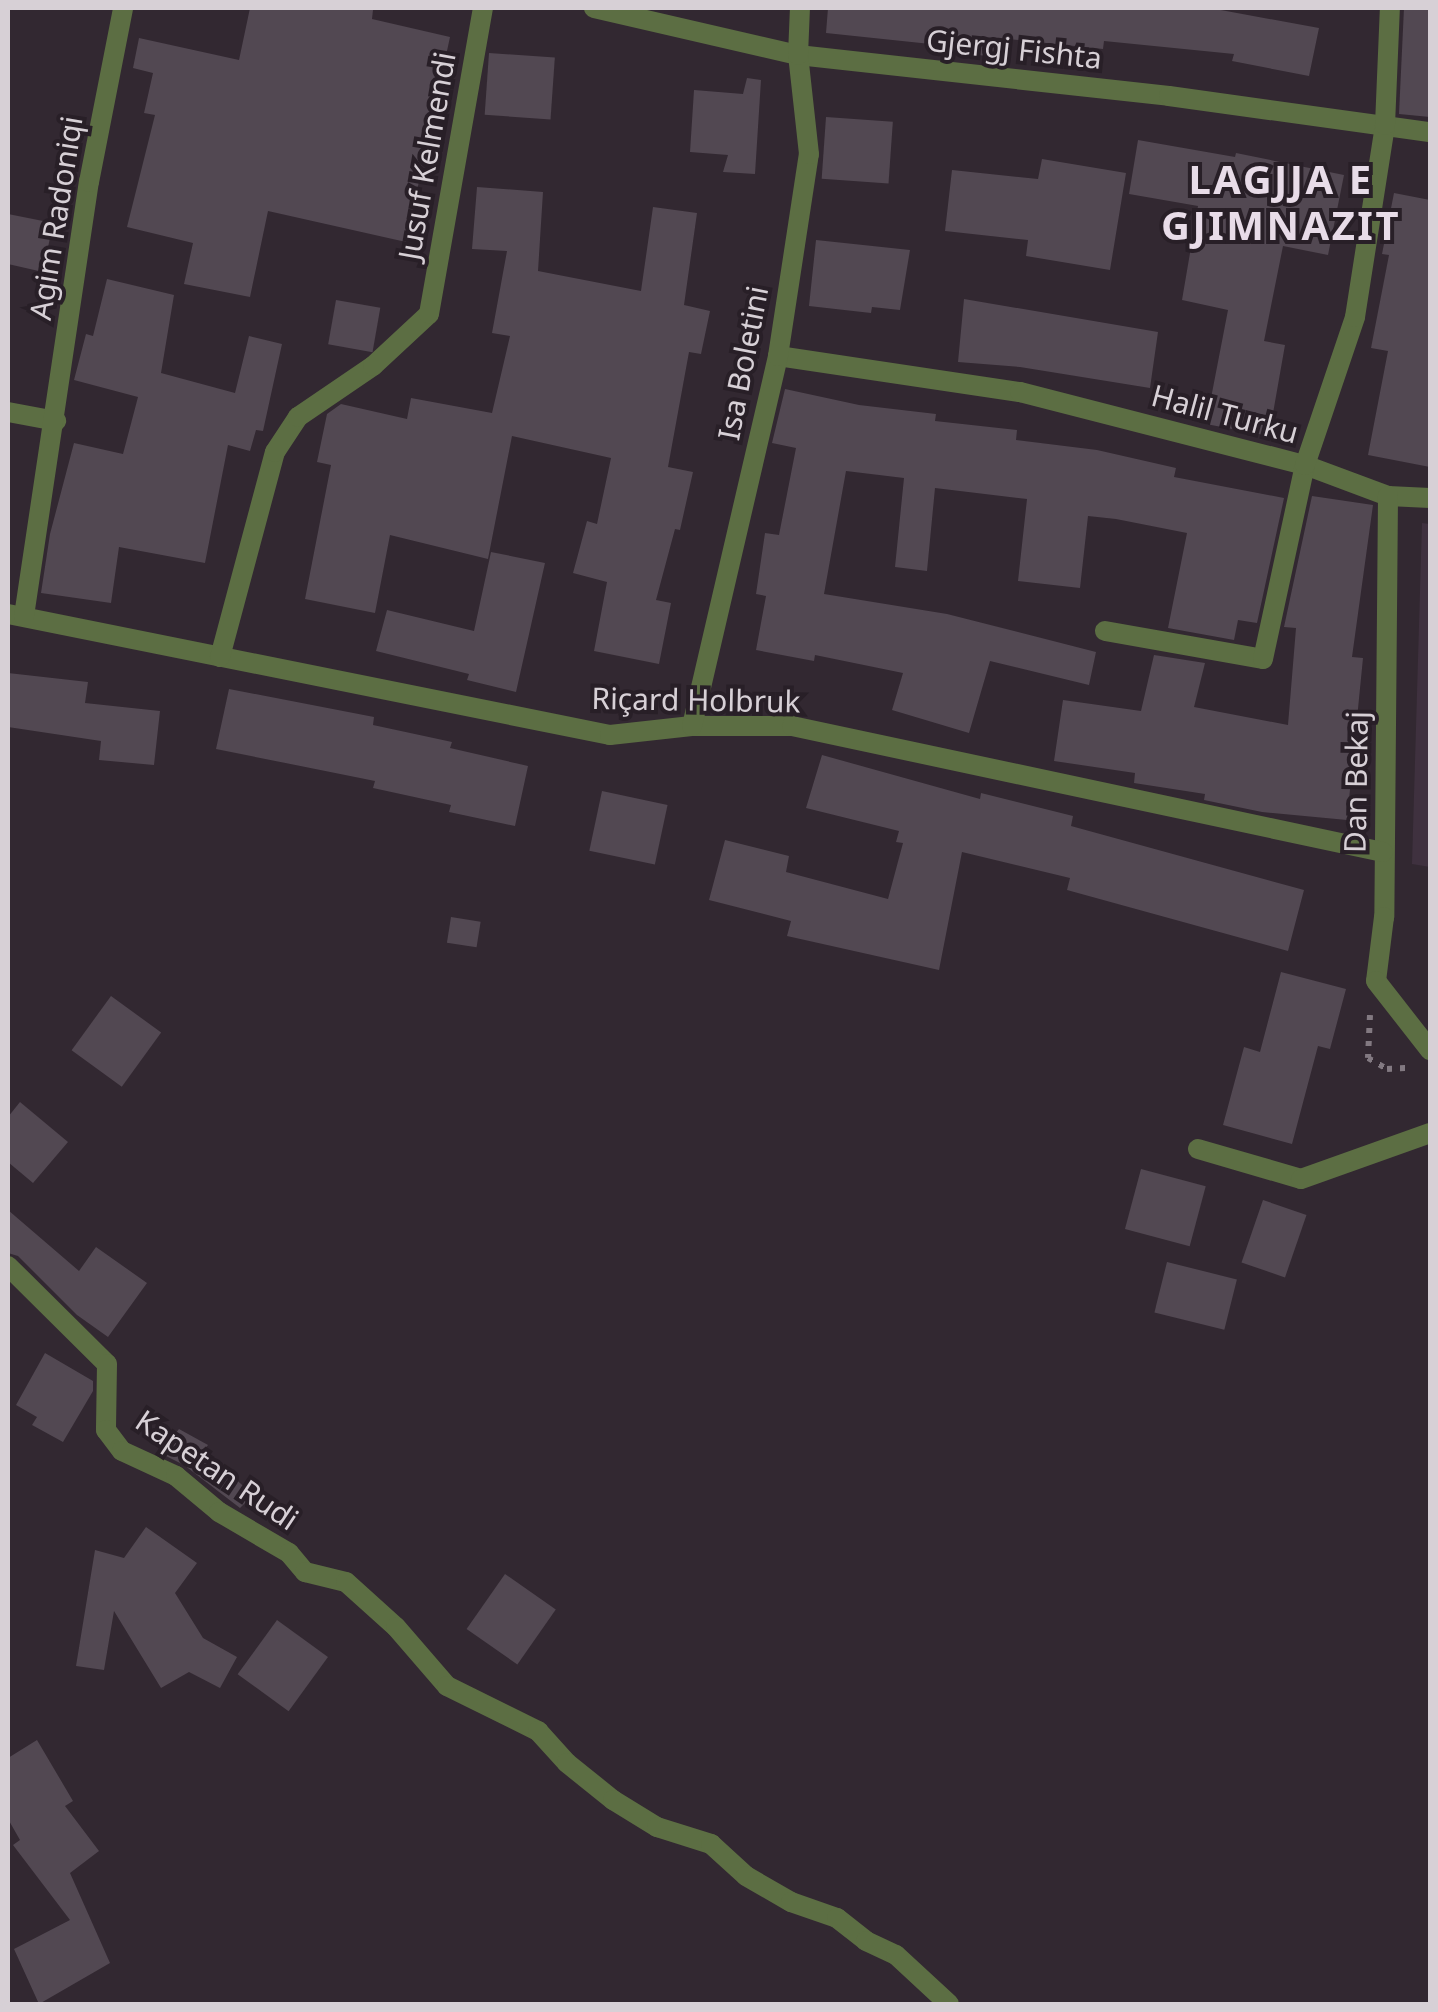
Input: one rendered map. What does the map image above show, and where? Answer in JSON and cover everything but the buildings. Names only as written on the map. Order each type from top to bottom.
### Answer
[{"type":"street","name":"Agim Radoniqi","points":[[16,615],[56,421],[89,182],[123,8]]},
{"type":"street","name":"Jusuf Kelmendi","points":[[220,657],[275,452],[298,417],[373,366],[429,314],[483,8]]},
{"type":"street","name":"Gjergj Fishta","points":[[594,8],[798,55],[1170,96],[1430,132]]},
{"type":"street","name":"Isa Boletini","points":[[692,726],[778,356],[810,154],[798,55],[800,8]]},
{"type":"street","points":[[1390,8],[1386,125],[1355,317],[1305,465],[1388,496],[1430,498]]},
{"type":"street","name":"Halil Turku","points":[[778,356],[1020,392],[1305,465],[1263,659],[1105,631]]},
{"type":"street","points":[[8,412],[56,421]]},
{"type":"street","name":"Dan Bekaj","points":[[1376,980],[1384,917],[1388,496]]},
{"type":"street","name":"Riçard Holbruk","points":[[16,615],[610,735],[692,726],[792,726],[1383,852]]},
{"type":"street","points":[[1376,980],[1427,1059]]},
{"type":"street","points":[[1198,1149],[1301,1178],[1430,1133]]},
{"type":"street","name":"Kapetan Rudi","points":[[8,1266],[107,1364],[106,1430],[122,1450],[176,1476],[219,1512],[289,1553],[304,1572],[346,1582],[396,1627],[447,1686],[538,1731],[567,1763],[613,1800],[656,1827],[711,1844],[746,1876],[791,1902],[837,1918],[866,1941],[896,1955],[948,2004]]},
{"type":"path","points":[[1376,980],[1368,1058],[1387,1069],[1427,1059]]},
{"type":"shaded area","points":[[1422,523],[1430,524],[1430,867],[1412,864]]},
{"type":"district","name":"LAGJJA E GJIMNAZIT","points":[[1281,202]]}]
